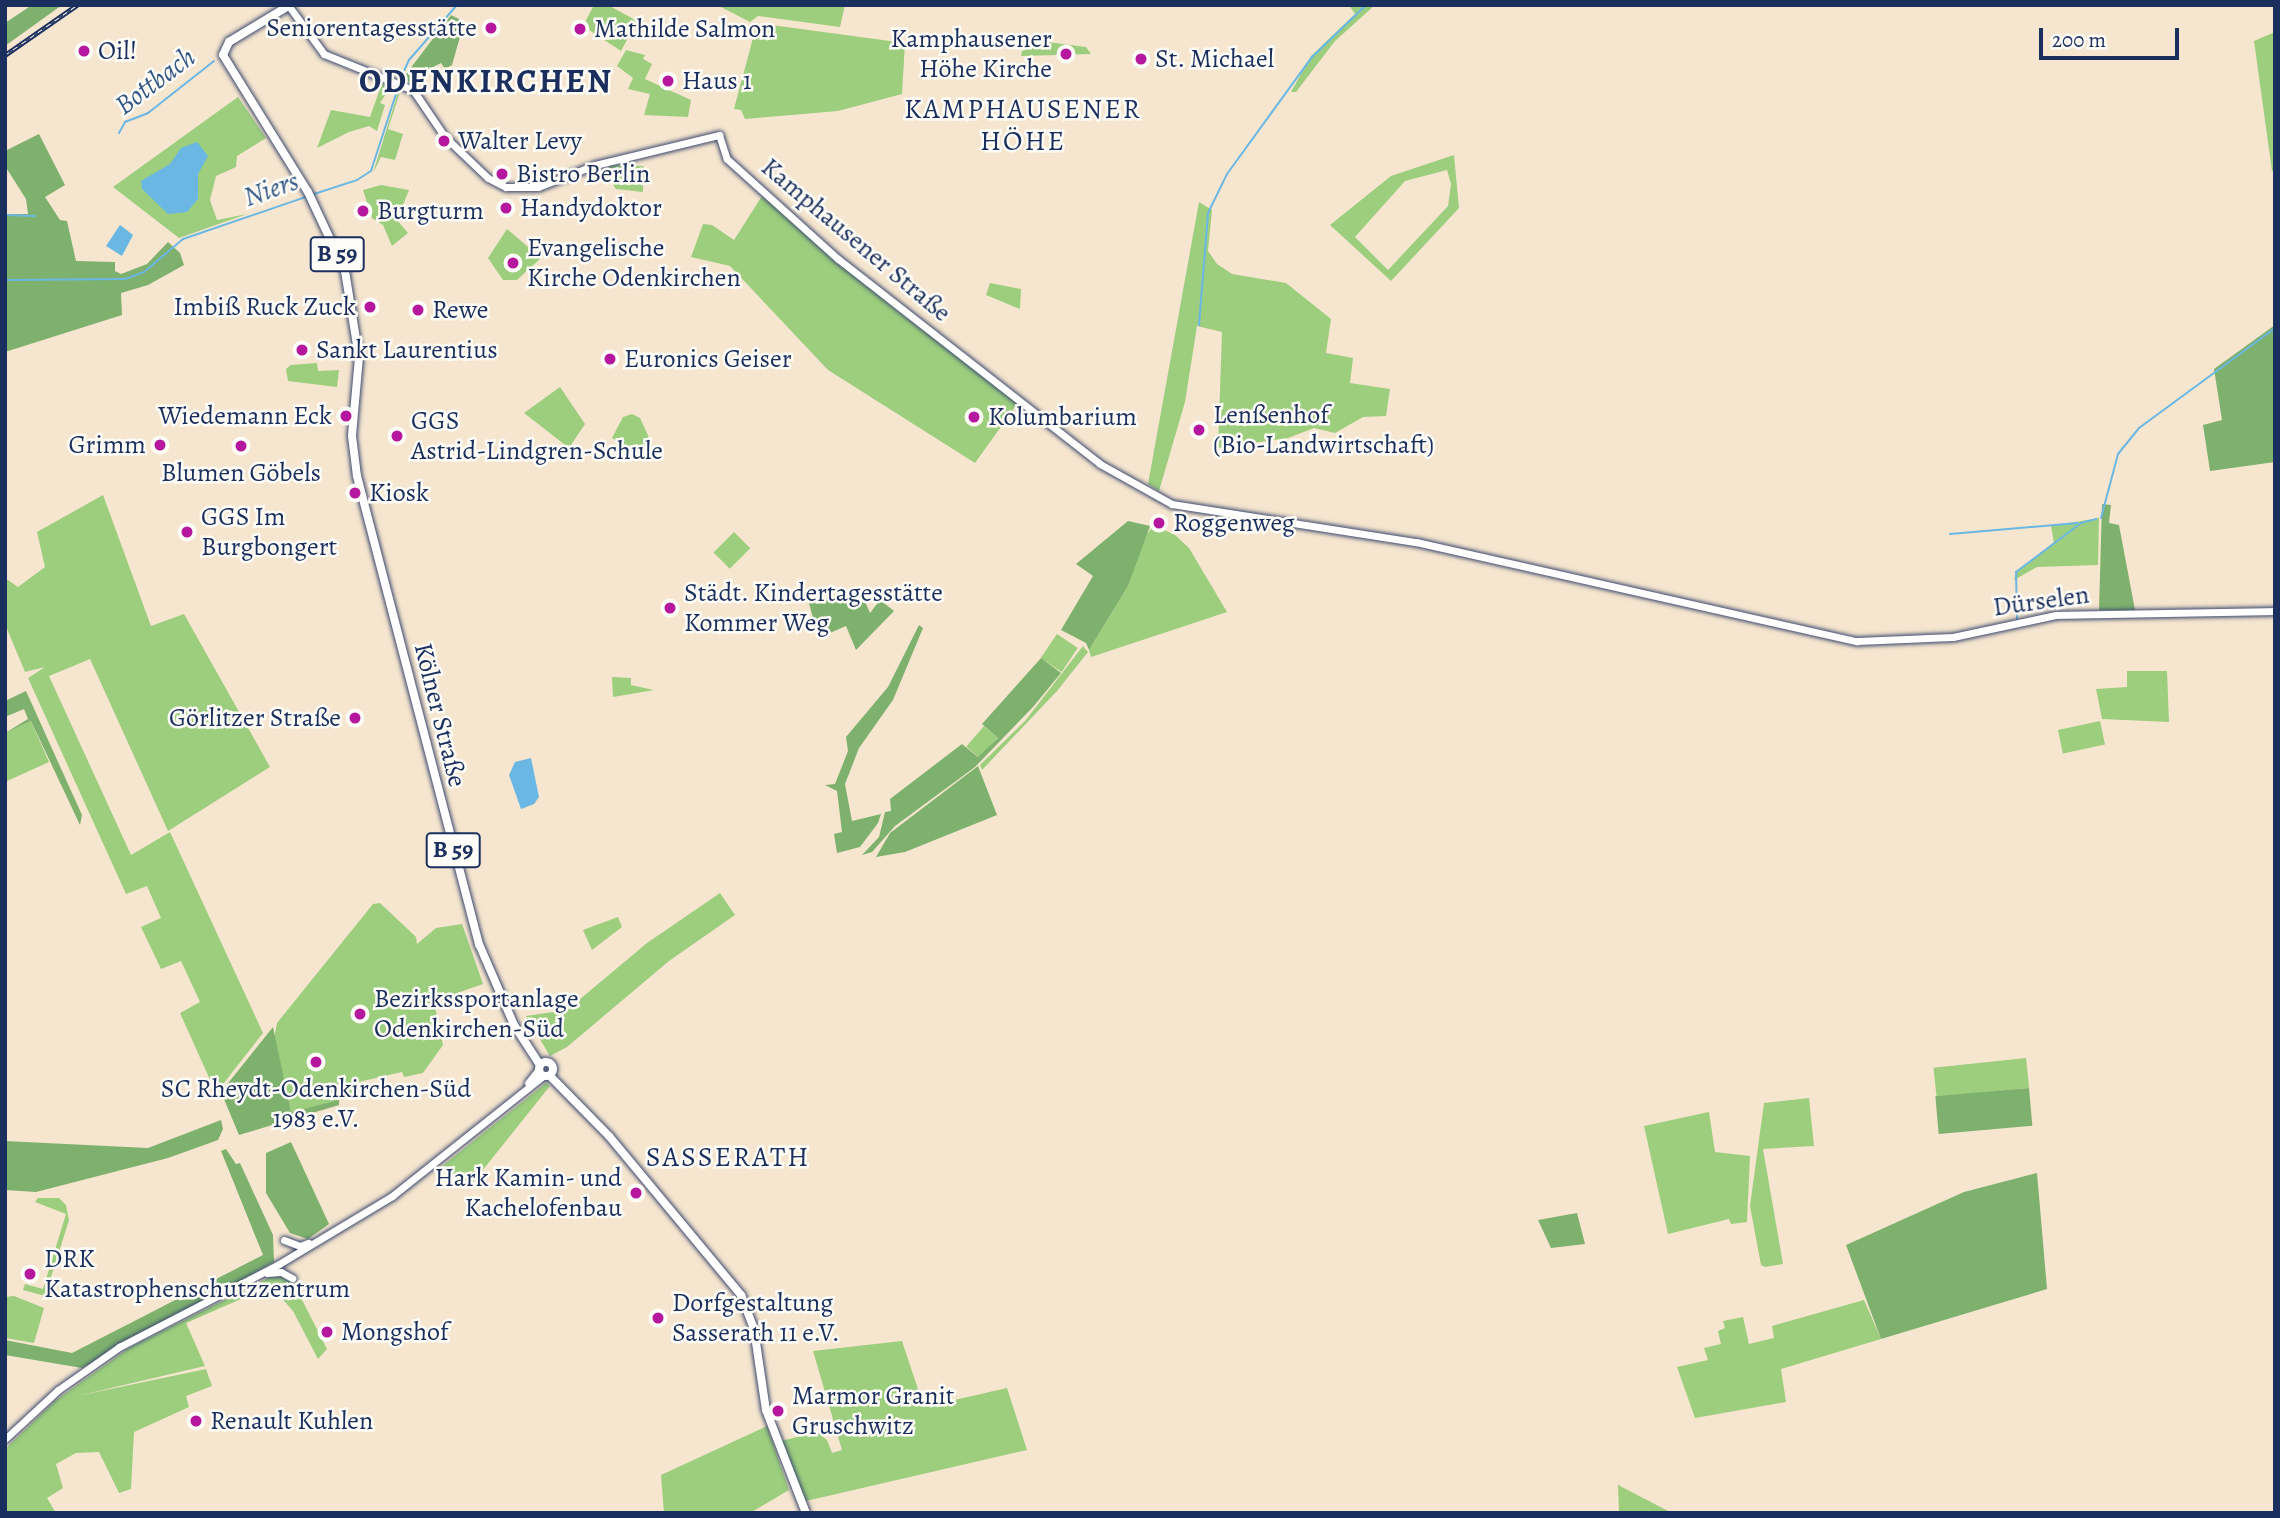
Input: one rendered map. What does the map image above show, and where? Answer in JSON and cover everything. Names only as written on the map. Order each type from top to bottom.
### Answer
[{"type":"main road","name":"Kölner Straße","points":[[289,6],[224,48],[228,68],[309,195],[345,271],[359,357],[352,436],[357,476],[439,799],[479,944],[520,1037],[545,1070],[567,1091],[741,1295],[754,1329],[766,1410],[806,1513]]},
{"type":"main road","name":"Kamphausener Straße","points":[[289,6],[324,54],[399,83],[420,96],[441,132],[488,178],[506,187],[538,187],[596,165],[719,135],[727,159],[838,259],[1100,464],[1158,499]]},
{"type":"main road","name":"Dürselen","points":[[1158,499],[1194,509],[1416,541],[1850,640],[1953,637],[2049,616],[2275,611]]},
{"type":"main road","points":[[5,1439],[88,1367],[262,1273],[340,1228],[403,1187],[545,1070]]},
{"type":"main road","points":[[284,1240],[300,1246],[340,1228]]},
{"type":"main road","points":[[262,1273],[282,1272],[292,1278]]},
{"type":"green space","points":[[32,5],[62,5],[5,46],[5,23]]},
{"type":"green space","points":[[594,5],[608,5],[637,21],[621,51],[583,26]]},
{"type":"green space","points":[[717,5],[845,5],[840,27],[758,16],[750,22]]},
{"type":"green space","points":[[1349,5],[1375,5],[1335,41],[1296,92],[1291,92],[1311,56],[1355,14]]},
{"type":"green space","points":[[451,15],[459,19],[462,30],[452,65],[445,69],[441,63],[412,78],[411,83],[403,78]]},
{"type":"green space","points":[[757,23],[905,43],[902,94],[838,111],[745,119],[741,110],[734,109]]},
{"type":"green space","points":[[2275,32],[2275,170],[2272,171],[2254,41]]},
{"type":"green space","points":[[1025,39],[1086,47],[1091,54],[1021,56]]},
{"type":"green space","points":[[626,50],[645,55],[643,59],[652,64],[645,79],[691,100],[688,117],[644,115],[650,94],[628,89],[633,78],[617,66]]},
{"type":"green space","points":[[382,83],[390,88],[380,103],[385,105],[377,131],[369,126],[349,132],[317,148],[331,110],[370,117]]},
{"type":"green space","points":[[399,89],[388,129],[403,134],[395,160],[381,157],[373,173]]},
{"type":"green space","points":[[238,97],[266,138],[237,156],[236,167],[216,176],[210,200],[217,220],[247,214],[179,238],[113,187]]},
{"type":"green space","points":[[39,134],[65,185],[45,197],[60,220],[67,221],[76,261],[115,262],[115,271],[121,274],[147,264],[168,242],[180,253],[184,265],[148,285],[121,293],[122,315],[5,352],[5,214],[28,214],[26,199],[5,166],[5,151]]},
{"type":"green space","points":[[1454,155],[1459,208],[1391,281],[1330,225],[1391,176]],"holes":[[[1447,170],[1451,184],[1448,206],[1388,270],[1355,237],[1405,181]]]},
{"type":"green space","points":[[612,165],[643,166],[651,185],[643,180],[643,192],[616,189],[603,170]]},
{"type":"green space","points":[[381,185],[409,190],[397,220],[408,233],[392,246],[383,225],[372,218],[363,190]]},
{"type":"green space","points":[[762,196],[896,310],[1018,403],[975,463],[828,370],[730,266],[691,257],[703,224],[712,225],[734,240]]},
{"type":"green space","points":[[1199,202],[1212,210],[1208,251],[1217,264],[1232,274],[1286,283],[1331,319],[1326,353],[1353,358],[1350,383],[1390,389],[1386,416],[1363,417],[1335,433],[1314,428],[1288,438],[1218,448],[1222,332],[1197,326],[1185,402],[1159,491],[1148,484]]},
{"type":"green space","points":[[507,229],[541,258],[517,280],[503,280],[488,258]]},
{"type":"green space","points":[[990,283],[1021,289],[1020,309],[986,295]]},
{"type":"green space","points":[[2275,325],[2275,462],[2210,471],[2203,425],[2222,420],[2214,369]]},
{"type":"green space","points":[[317,363],[318,371],[339,370],[337,387],[288,381],[286,369],[291,365]]},
{"type":"green space","points":[[560,387],[585,424],[569,448],[524,413]]},
{"type":"green space","points":[[632,414],[640,418],[651,442],[641,454],[612,438],[623,417]]},
{"type":"green space","points":[[103,495],[151,626],[184,614],[270,767],[168,831],[90,659],[49,676],[131,855],[170,832],[263,1033],[216,1093],[180,1013],[200,1002],[181,961],[161,969],[141,927],[161,918],[147,886],[126,894],[28,678],[45,667],[25,672],[5,624],[5,578],[18,587],[45,567],[37,532]]},
{"type":"green space","points":[[2102,504],[2111,505],[2109,523],[2119,525],[2135,610],[2099,610]]},
{"type":"green space","points":[[2099,518],[2098,565],[2037,567],[2014,580],[2016,572],[2054,543],[2051,526]]},
{"type":"green space","points":[[1128,521],[1150,526],[1128,586],[1089,650],[1086,643],[1061,630],[1093,576],[1076,564]]},
{"type":"green space","points":[[1154,525],[1175,535],[1189,548],[1227,612],[1091,657],[1089,650],[1128,586],[1144,538]]},
{"type":"green space","points":[[734,532],[750,548],[730,569],[713,553]]},
{"type":"green space","points":[[860,590],[870,613],[880,600],[894,611],[856,650],[846,626],[823,636],[816,629],[809,603]]},
{"type":"green space","points":[[919,625],[923,628],[893,700],[859,748],[845,784],[852,821],[881,814],[878,823],[860,847],[837,853],[834,834],[842,832],[837,791],[825,785],[835,784],[848,751],[846,737],[888,687]]},
{"type":"green space","points":[[1057,634],[1078,648],[1062,672],[1041,658]]},
{"type":"green space","points":[[1083,646],[1088,652],[1057,691],[982,770],[980,765],[1025,721]]},
{"type":"green space","points":[[1041,658],[1061,673],[1033,707],[975,767],[895,826],[872,852],[862,855],[879,837],[885,812],[891,811],[890,799],[962,744],[978,757],[998,738],[982,724]]},
{"type":"green space","points":[[2127,671],[2167,671],[2169,722],[2102,719],[2096,689],[2127,687]]},
{"type":"green space","points":[[612,677],[631,678],[631,685],[654,690],[613,697]]},
{"type":"green space","points":[[26,691],[82,815],[80,825],[31,721],[5,733],[28,719],[24,709],[5,717],[5,701]]},
{"type":"green space","points":[[31,721],[49,762],[5,782],[5,733]]},
{"type":"green space","points":[[2100,721],[2105,744],[2063,753],[2058,730]]},
{"type":"green space","points":[[984,726],[998,738],[980,758],[966,746]]},
{"type":"green space","points":[[978,766],[997,815],[905,852],[876,857],[890,833]]},
{"type":"green space","points":[[720,893],[735,915],[669,961],[567,1047],[550,1056],[526,1016],[567,1010],[647,943]]},
{"type":"green space","name":"Bezirkssportanlage Odenkirchen-Süd","points":[[380,903],[416,937],[417,944],[436,928],[462,924],[483,984],[434,1001],[443,1045],[423,1073],[404,1077],[402,1072],[354,1083],[353,1097],[291,1112],[274,1039],[277,1023],[373,904]]},
{"type":"green space","points":[[618,917],[622,927],[592,950],[583,930]]},
{"type":"green space","points":[[273,1027],[291,1112],[339,1100],[339,1105],[239,1135],[221,1092]]},
{"type":"green space","points":[[2026,1058],[2029,1088],[1937,1098],[1934,1068]]},
{"type":"green space","points":[[546,1083],[550,1086],[470,1186],[441,1167]]},
{"type":"green space","points":[[2029,1088],[2032,1126],[1939,1134],[1935,1096]]},
{"type":"green space","points":[[1809,1098],[1814,1146],[1763,1149],[1783,1264],[1765,1267],[1761,1265],[1750,1206],[1764,1103]]},
{"type":"green space","points":[[1709,1112],[1715,1152],[1750,1156],[1747,1222],[1731,1224],[1729,1219],[1668,1234],[1644,1126]]},
{"type":"green space","points":[[221,1120],[223,1129],[218,1140],[168,1158],[36,1192],[5,1190],[5,1141],[148,1148]]},
{"type":"green space","points":[[291,1142],[329,1224],[308,1239],[290,1233],[266,1193],[266,1153]]},
{"type":"green space","points":[[226,1149],[236,1164],[240,1163],[273,1235],[274,1262],[82,1368],[5,1355],[5,1340],[72,1353],[263,1255],[221,1151]]},
{"type":"green space","points":[[2037,1173],[2047,1289],[1881,1339],[1846,1245],[1964,1192]]},
{"type":"green space","points":[[38,1198],[59,1198],[66,1205],[69,1220],[45,1296],[23,1290],[25,1284],[43,1289],[66,1214],[35,1202]]},
{"type":"green space","points":[[1577,1213],[1585,1244],[1551,1248],[1538,1220]]},
{"type":"green space","points":[[276,1274],[292,1280],[327,1349],[318,1359],[293,1311],[271,1286],[186,1323],[205,1366],[77,1396],[206,1369],[212,1386],[186,1396],[189,1407],[134,1432],[131,1489],[119,1493],[99,1452],[76,1453],[56,1464],[63,1488],[47,1498],[56,1513],[5,1513],[5,1449],[56,1400],[129,1348]]},
{"type":"green space","points":[[14,1296],[44,1308],[34,1343],[5,1338],[5,1297]]},
{"type":"green space","points":[[1864,1300],[1881,1339],[1781,1369],[1786,1402],[1695,1418],[1677,1367],[1708,1360],[1704,1348],[1721,1344],[1718,1331],[1725,1328],[1723,1321],[1743,1317],[1749,1344],[1774,1338],[1772,1326]]},
{"type":"green space","points":[[902,1341],[924,1407],[1007,1388],[1027,1450],[806,1501],[781,1441],[817,1432],[827,1440],[832,1453],[842,1450],[813,1351]]},
{"type":"green space","points":[[767,1426],[789,1490],[750,1513],[664,1513],[661,1475]]},
{"type":"green space","points":[[1618,1484],[1620,1486],[1672,1513],[1619,1513]]},
{"type":"water","points":[[197,142],[208,156],[198,174],[198,199],[187,212],[168,214],[142,189],[141,181],[170,164],[181,148]]},
{"type":"water","points":[[120,225],[133,235],[122,256],[106,246]]},
{"type":"water","points":[[531,758],[539,797],[534,804],[521,809],[509,775],[515,762]]},
{"type":"waterway","name":"Niers","points":[[400,80],[409,60],[457,5]]},
{"type":"waterway","points":[[1199,325],[1208,213],[1227,174],[1312,57],[1366,5]]},
{"type":"waterway","name":"Bottbach","points":[[119,133],[125,122],[148,113],[214,61]]},
{"type":"waterway","name":"Niers","points":[[314,194],[357,180],[371,171],[399,85]]},
{"type":"waterway","name":"Niers","points":[[5,280],[125,279],[144,272],[183,239],[306,197]]},
{"type":"waterway","name":"Bottbach","points":[[5,215],[35,216]]},
{"type":"waterway","points":[[2101,518],[2118,454],[2139,428],[2275,328]]},
{"type":"waterway","points":[[2017,619],[2016,572],[2081,523],[2096,519]]},
{"type":"waterway","points":[[1950,534],[2078,523]]},
{"type":"railway","points":[[5,55],[77,5]]},
{"type":"place","name":"Seniorentagesstätte","points":[[491,28]]},
{"type":"place","name":"Mathilde Salmon","points":[[580,29]]},
{"type":"place","name":"Oil!","points":[[84,51]]},
{"type":"place","name":"Kamphausener Höhe Kirche","points":[[1066,54]]},
{"type":"place","name":"St. Michael","points":[[1141,59]]},
{"type":"place","name":"Haus 1","points":[[668,81]]},
{"type":"place","name":"Walter Levy","points":[[444,141]]},
{"type":"place","name":"Bistro Berlin","points":[[502,174]]},
{"type":"place","name":"Handydoktor","points":[[506,208]]},
{"type":"place","name":"Burgturm","points":[[363,211]]},
{"type":"place","name":"Evangelische Kirche Odenkirchen","points":[[513,263]]},
{"type":"place","name":"Imbiß Ruck Zuck","points":[[370,307]]},
{"type":"place","name":"Rewe","points":[[418,310]]},
{"type":"place","name":"Sankt Laurentius","points":[[302,350]]},
{"type":"place","name":"Euronics Geiser","points":[[610,359]]},
{"type":"place","name":"Wiedemann Eck","points":[[346,416]]},
{"type":"place","name":"Kolumbarium","points":[[974,417]]},
{"type":"place","name":"Lenßenhof (Bio-Landwirtschaft)","points":[[1199,430]]},
{"type":"place","name":"GGS Astrid-Lindgren-Schule","points":[[397,436]]},
{"type":"place","name":"Grimm","points":[[160,445]]},
{"type":"place","name":"Blumen Göbels","points":[[241,446]]},
{"type":"place","name":"Kiosk","points":[[355,493]]},
{"type":"place","name":"Roggenweg","points":[[1159,523]]},
{"type":"place","name":"GGS Im Burgbongert","points":[[187,532]]},
{"type":"place","name":"Städt. Kindertagesstätte Kommer Weg","points":[[670,608]]},
{"type":"place","name":"Görlitzer Straße","points":[[355,718]]},
{"type":"place","name":"Bezirkssportanlage Odenkirchen-Süd","points":[[360,1014]]},
{"type":"place","name":"SC Rheydt-Odenkirchen-Süd 1983 e.V.","points":[[316,1062]]},
{"type":"place","name":"Hark Kamin- und Kachelofenbau","points":[[636,1193]]},
{"type":"place","name":"DRK Katastrophenschutzzentrum","points":[[30,1274]]},
{"type":"place","name":"Dorfgestaltung Sasserath 11 e.V.","points":[[658,1318]]},
{"type":"place","name":"Mongshof","points":[[327,1332]]},
{"type":"place","name":"Marmor Granit Gruschwitz","points":[[778,1411]]},
{"type":"place","name":"Renault Kuhlen","points":[[196,1421]]},
{"type":"district","name":"ODENKIRCHEN","points":[[486,81]]},
{"type":"district","name":"KAMPHAUSENER HÖHE","points":[[1023,125]]},
{"type":"district","name":"SASSERATH","points":[[728,1157]]}]
